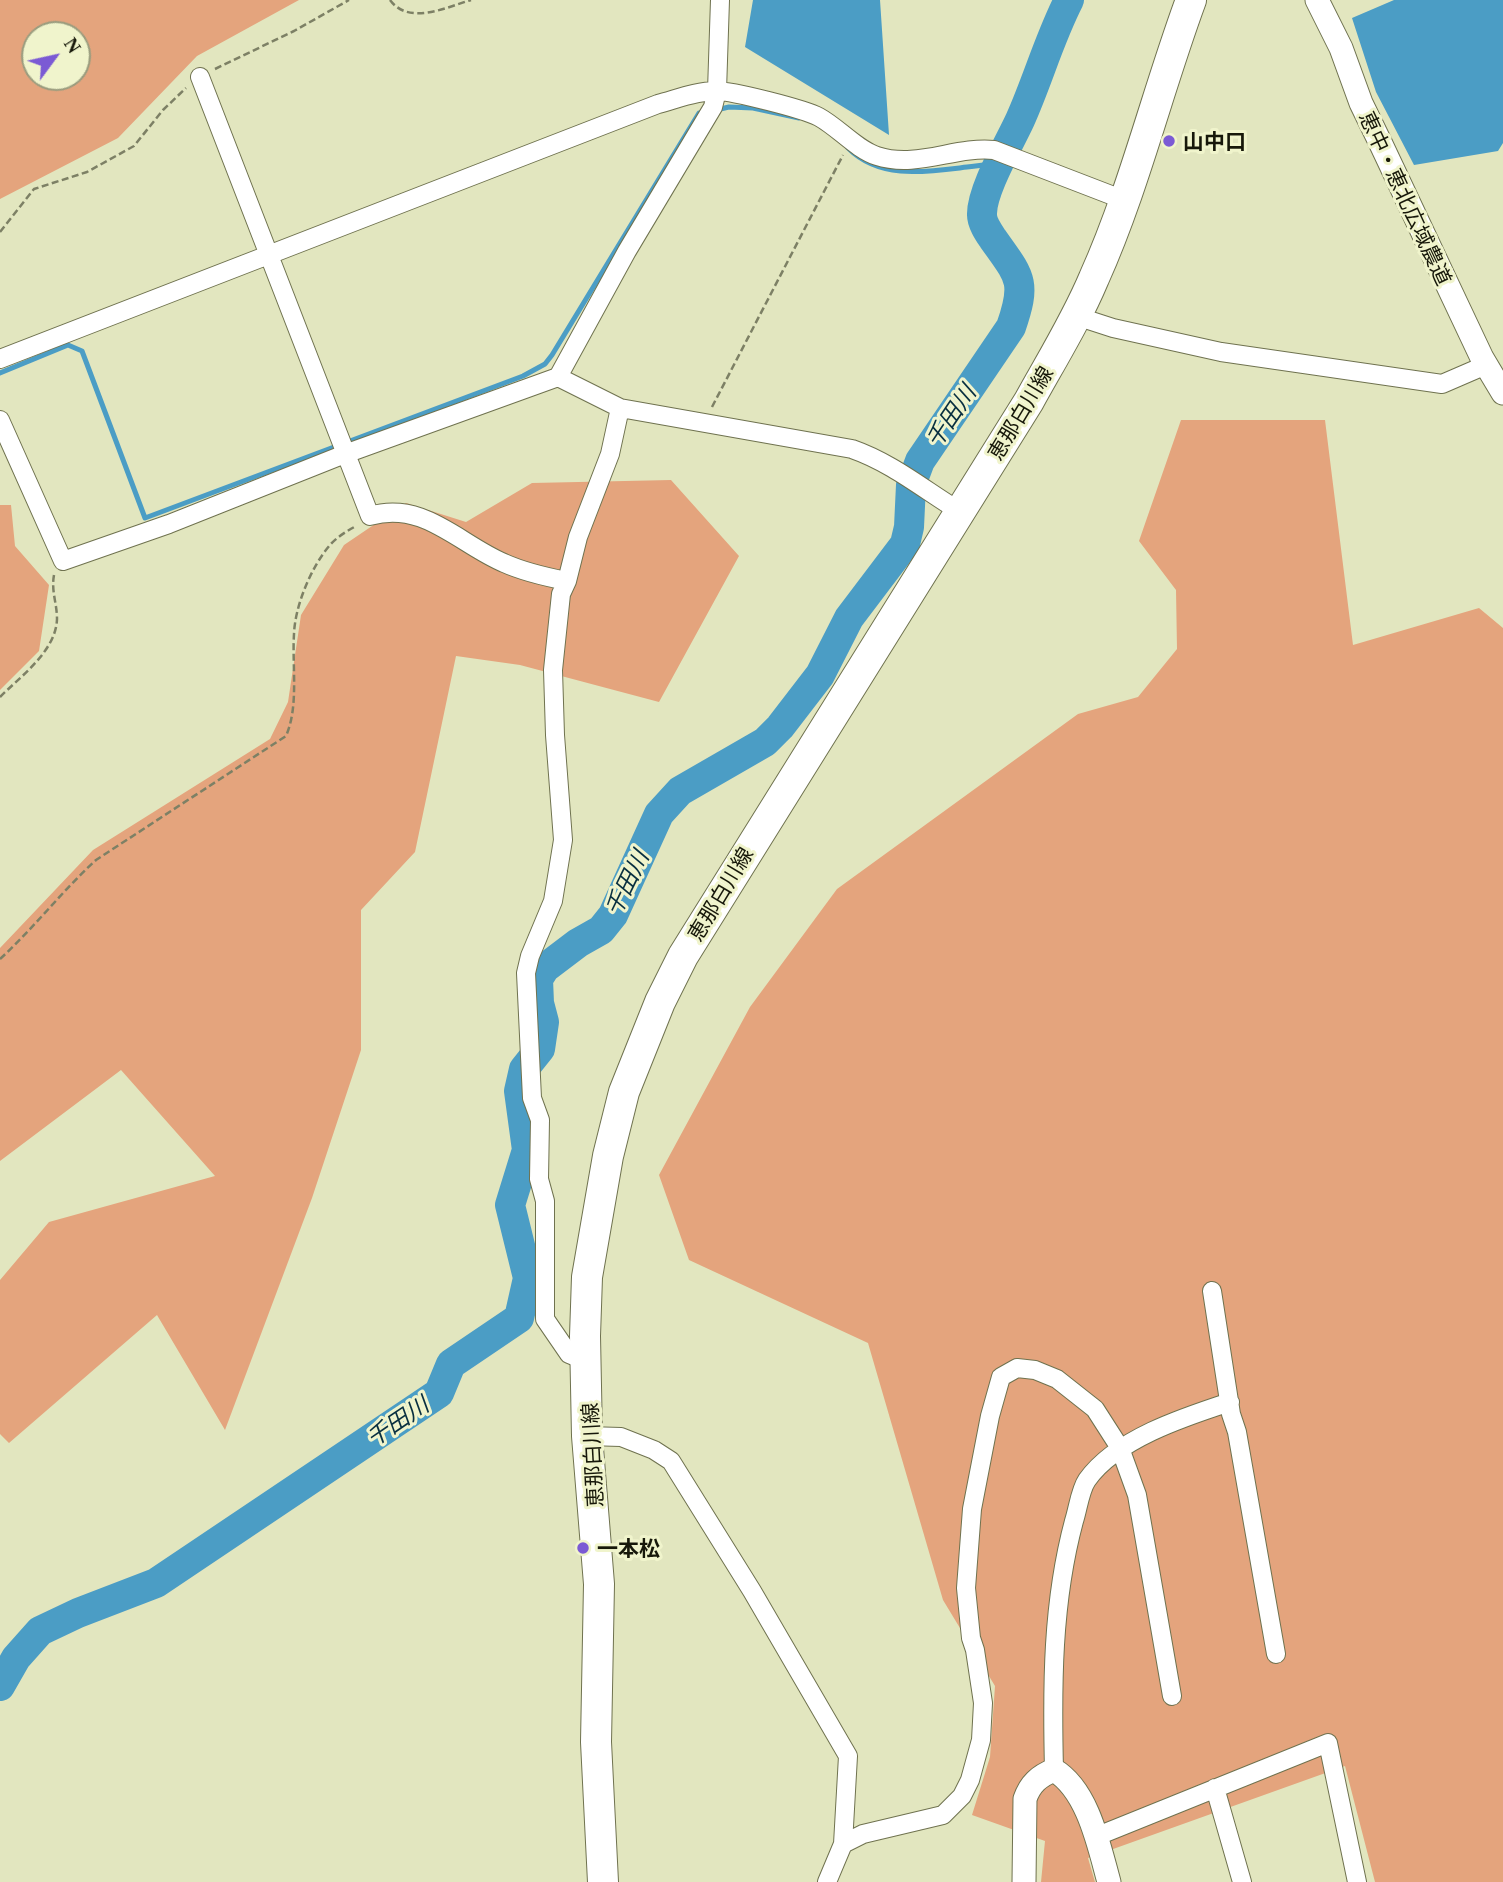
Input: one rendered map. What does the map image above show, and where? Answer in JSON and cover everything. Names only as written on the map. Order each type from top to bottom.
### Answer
[{"type":"main road","name":"恵那白川線","points":[[603,1882],[596,1742],[599,1584],[595,1508],[587,1436],[587,1277],[608,1156],[624,1092],[660,1002],[683,956],[732,873],[1029,401],[1076,316],[1094,278],[1124,200],[1191,0]]},
{"type":"street","points":[[0,420],[63,561],[169,524],[345,454],[558,377],[627,251],[713,107],[717,91],[720,0]]},
{"type":"street","name":"恵中・恵北広域農道","points":[[1317,0],[1341,48],[1370,122],[1486,365],[1503,393]]},
{"type":"street","points":[[200,77],[370,516],[399,512],[418,515],[505,563],[546,577],[567,580]]},
{"type":"street","points":[[0,359],[658,104],[693,94],[717,91],[798,110],[818,117],[876,156],[891,159],[917,160],[980,148],[994,150],[1124,200]]},
{"type":"street","points":[[1076,316],[1114,328],[1221,352],[1442,384],[1486,365]]},
{"type":"street","points":[[558,377],[620,408],[852,449],[871,455],[959,511]]},
{"type":"street","points":[[586,1361],[569,1354],[545,1319],[545,1201],[539,1179],[540,1120],[532,1098],[526,973],[530,956],[553,901],[563,840],[553,670],[561,594],[578,537],[610,454],[620,408]]},
{"type":"street","points":[[1212,1291],[1276,1654]]},
{"type":"street","points":[[843,1844],[863,1834],[943,1815],[962,1796],[970,1780],[981,1740],[983,1703],[971,1638],[966,1588],[972,1509],[990,1416],[1001,1377],[1017,1368],[1035,1370],[1057,1379],[1095,1409],[1120,1448],[1137,1496],[1172,1696]]},
{"type":"street","points":[[1054,1770],[1052,1684],[1055,1618],[1066,1550],[1086,1481],[1120,1448],[1180,1418],[1230,1402]]},
{"type":"street","points":[[587,1436],[621,1437],[654,1450],[671,1461],[752,1591],[848,1756],[843,1844],[827,1882]]},
{"type":"street","points":[[1095,1837],[1328,1743],[1357,1882]]},
{"type":"street","points":[[1054,1770],[1066,1777],[1082,1800],[1109,1882]]},
{"type":"street","points":[[1024,1882],[1025,1799],[1029,1788],[1040,1777],[1054,1770]]},
{"type":"street","points":[[1215,1788],[1242,1882]]},
{"type":"path","points":[[0,232],[34,189],[88,172],[134,146],[174,99],[200,77],[294,31],[349,0]]},
{"type":"path","points":[[390,0],[401,10],[410,13],[425,13],[471,0]]},
{"type":"path","points":[[704,423],[844,153],[855,142]]},
{"type":"path","points":[[0,959],[96,860],[286,736],[290,727],[294,633],[298,606],[328,547],[343,533],[370,516]]},
{"type":"path","points":[[0,697],[53,639],[57,615],[52,589],[56,570],[63,561]]},
{"type":"shaded area","points":[[0,0],[299,0],[197,56],[118,138],[0,199]]},
{"type":"shaded area","points":[[1181,420],[1325,420],[1353,645],[1479,608],[1503,628],[1503,1882],[1375,1882],[1345,1766],[1088,1858],[1095,1882],[1041,1882],[1045,1841],[972,1815],[990,1757],[995,1686],[943,1600],[868,1343],[689,1260],[659,1175],[750,1007],[837,889],[1078,714],[1138,697],[1177,649],[1176,590],[1139,541]]},
{"type":"shaded area","points":[[671,480],[739,556],[659,702],[520,665],[456,656],[415,852],[361,910],[361,1050],[312,1198],[225,1430],[157,1315],[9,1443],[0,1434],[0,1280],[49,1222],[215,1176],[121,1070],[0,1161],[0,948],[93,850],[270,739],[288,702],[301,615],[344,545],[406,503],[466,522],[532,483]]},
{"type":"shaded area","points":[[0,505],[11,505],[15,546],[49,585],[39,651],[0,690]]},
{"type":"water","points":[[753,0],[880,0],[889,135],[745,47]]},
{"type":"water","points":[[1394,0],[1503,0],[1503,143],[1498,151],[1414,165],[1376,92],[1352,18]]},
{"type":"waterway","name":"千田川","points":[[0,1686],[16,1658],[40,1631],[78,1613],[156,1583],[439,1393],[451,1364],[519,1318],[528,1278],[510,1205],[527,1150],[519,1091],[524,1069],[540,1049],[544,1022],[539,1003],[538,979],[545,968],[578,943],[601,930],[613,915],[659,814],[680,791],[765,742],[780,727],[820,675],[849,618],[905,544],[909,527],[911,485],[920,461],[1011,327],[1016,312],[1019,299],[1018,280],[1015,271],[984,225],[983,205],[991,180],[1020,120],[1069,0]]},
{"type":"waterway","points":[[716,110],[729,107],[753,108],[799,118]]},
{"type":"waterway","points":[[0,373],[68,345],[82,351],[145,518],[523,376],[545,364],[699,113],[703,113]]},
{"type":"waterway","points":[[848,148],[874,165],[904,171],[999,165]]},
{"type":"place","name":"山中口","points":[[1169,141]]},
{"type":"place","name":"一本松","points":[[583,1548]]}]
